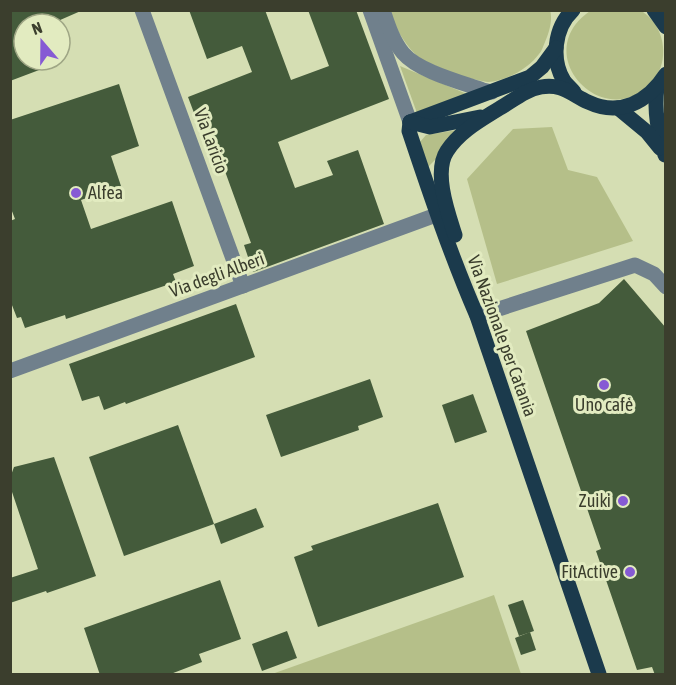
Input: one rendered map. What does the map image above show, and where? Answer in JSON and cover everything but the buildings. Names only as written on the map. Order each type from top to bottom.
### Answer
[{"type":"main road","points":[[558,10],[560,29],[556,48],[558,65],[564,81],[576,94]]},
{"type":"main road","points":[[560,29],[573,10]]},
{"type":"main road","points":[[654,10],[666,27]]},
{"type":"main road","points":[[410,122],[530,77],[542,67],[556,48]]},
{"type":"main road","points":[[442,213],[441,174],[446,151],[462,134],[521,94],[541,87],[558,87],[595,105],[618,108],[646,97],[662,81]]},
{"type":"main road","points":[[662,81],[656,104],[657,126],[665,155]]},
{"type":"main road","points":[[618,108],[647,132],[665,155]]},
{"type":"main road","points":[[410,122],[430,127],[488,115]]},
{"type":"main road","name":"Via Nazionale per Catania","points":[[410,122],[409,131],[442,213],[463,283],[477,316],[599,675]]},
{"type":"street","name":"Via Laricio","points":[[142,10],[243,286]]},
{"type":"street","name":"Via Nazionale per Catania","points":[[370,10],[410,122]]},
{"type":"street","points":[[383,10],[396,44],[411,61],[424,69],[492,92]]},
{"type":"street","name":"Via degli Alberi","points":[[10,371],[442,213]]},
{"type":"street","points":[[477,316],[635,265],[654,274],[666,287]]},
{"type":"green space","points":[[550,10],[551,22],[548,35],[535,59],[509,77],[488,82],[453,73],[428,63],[418,56],[403,39],[389,11]]},
{"type":"green space","points":[[639,10],[654,22],[663,46],[662,64],[654,79],[635,95],[616,99],[597,95],[581,84],[570,67],[567,48],[572,29],[590,11]]},
{"type":"green space","points":[[400,66],[467,94],[417,113]]},
{"type":"green space","points":[[552,127],[568,170],[597,177],[633,241],[497,284],[467,179],[513,129]]},
{"type":"green space","points":[[457,130],[428,167],[420,142],[426,135]]},
{"type":"green space","points":[[494,595],[521,674],[272,674]]},
{"type":"place","name":"Alfea","points":[[76,193]]},
{"type":"place","name":"Uno cafè","points":[[604,385]]},
{"type":"place","name":"Zuiki","points":[[623,501]]},
{"type":"place","name":"FitActive","points":[[630,572]]}]
